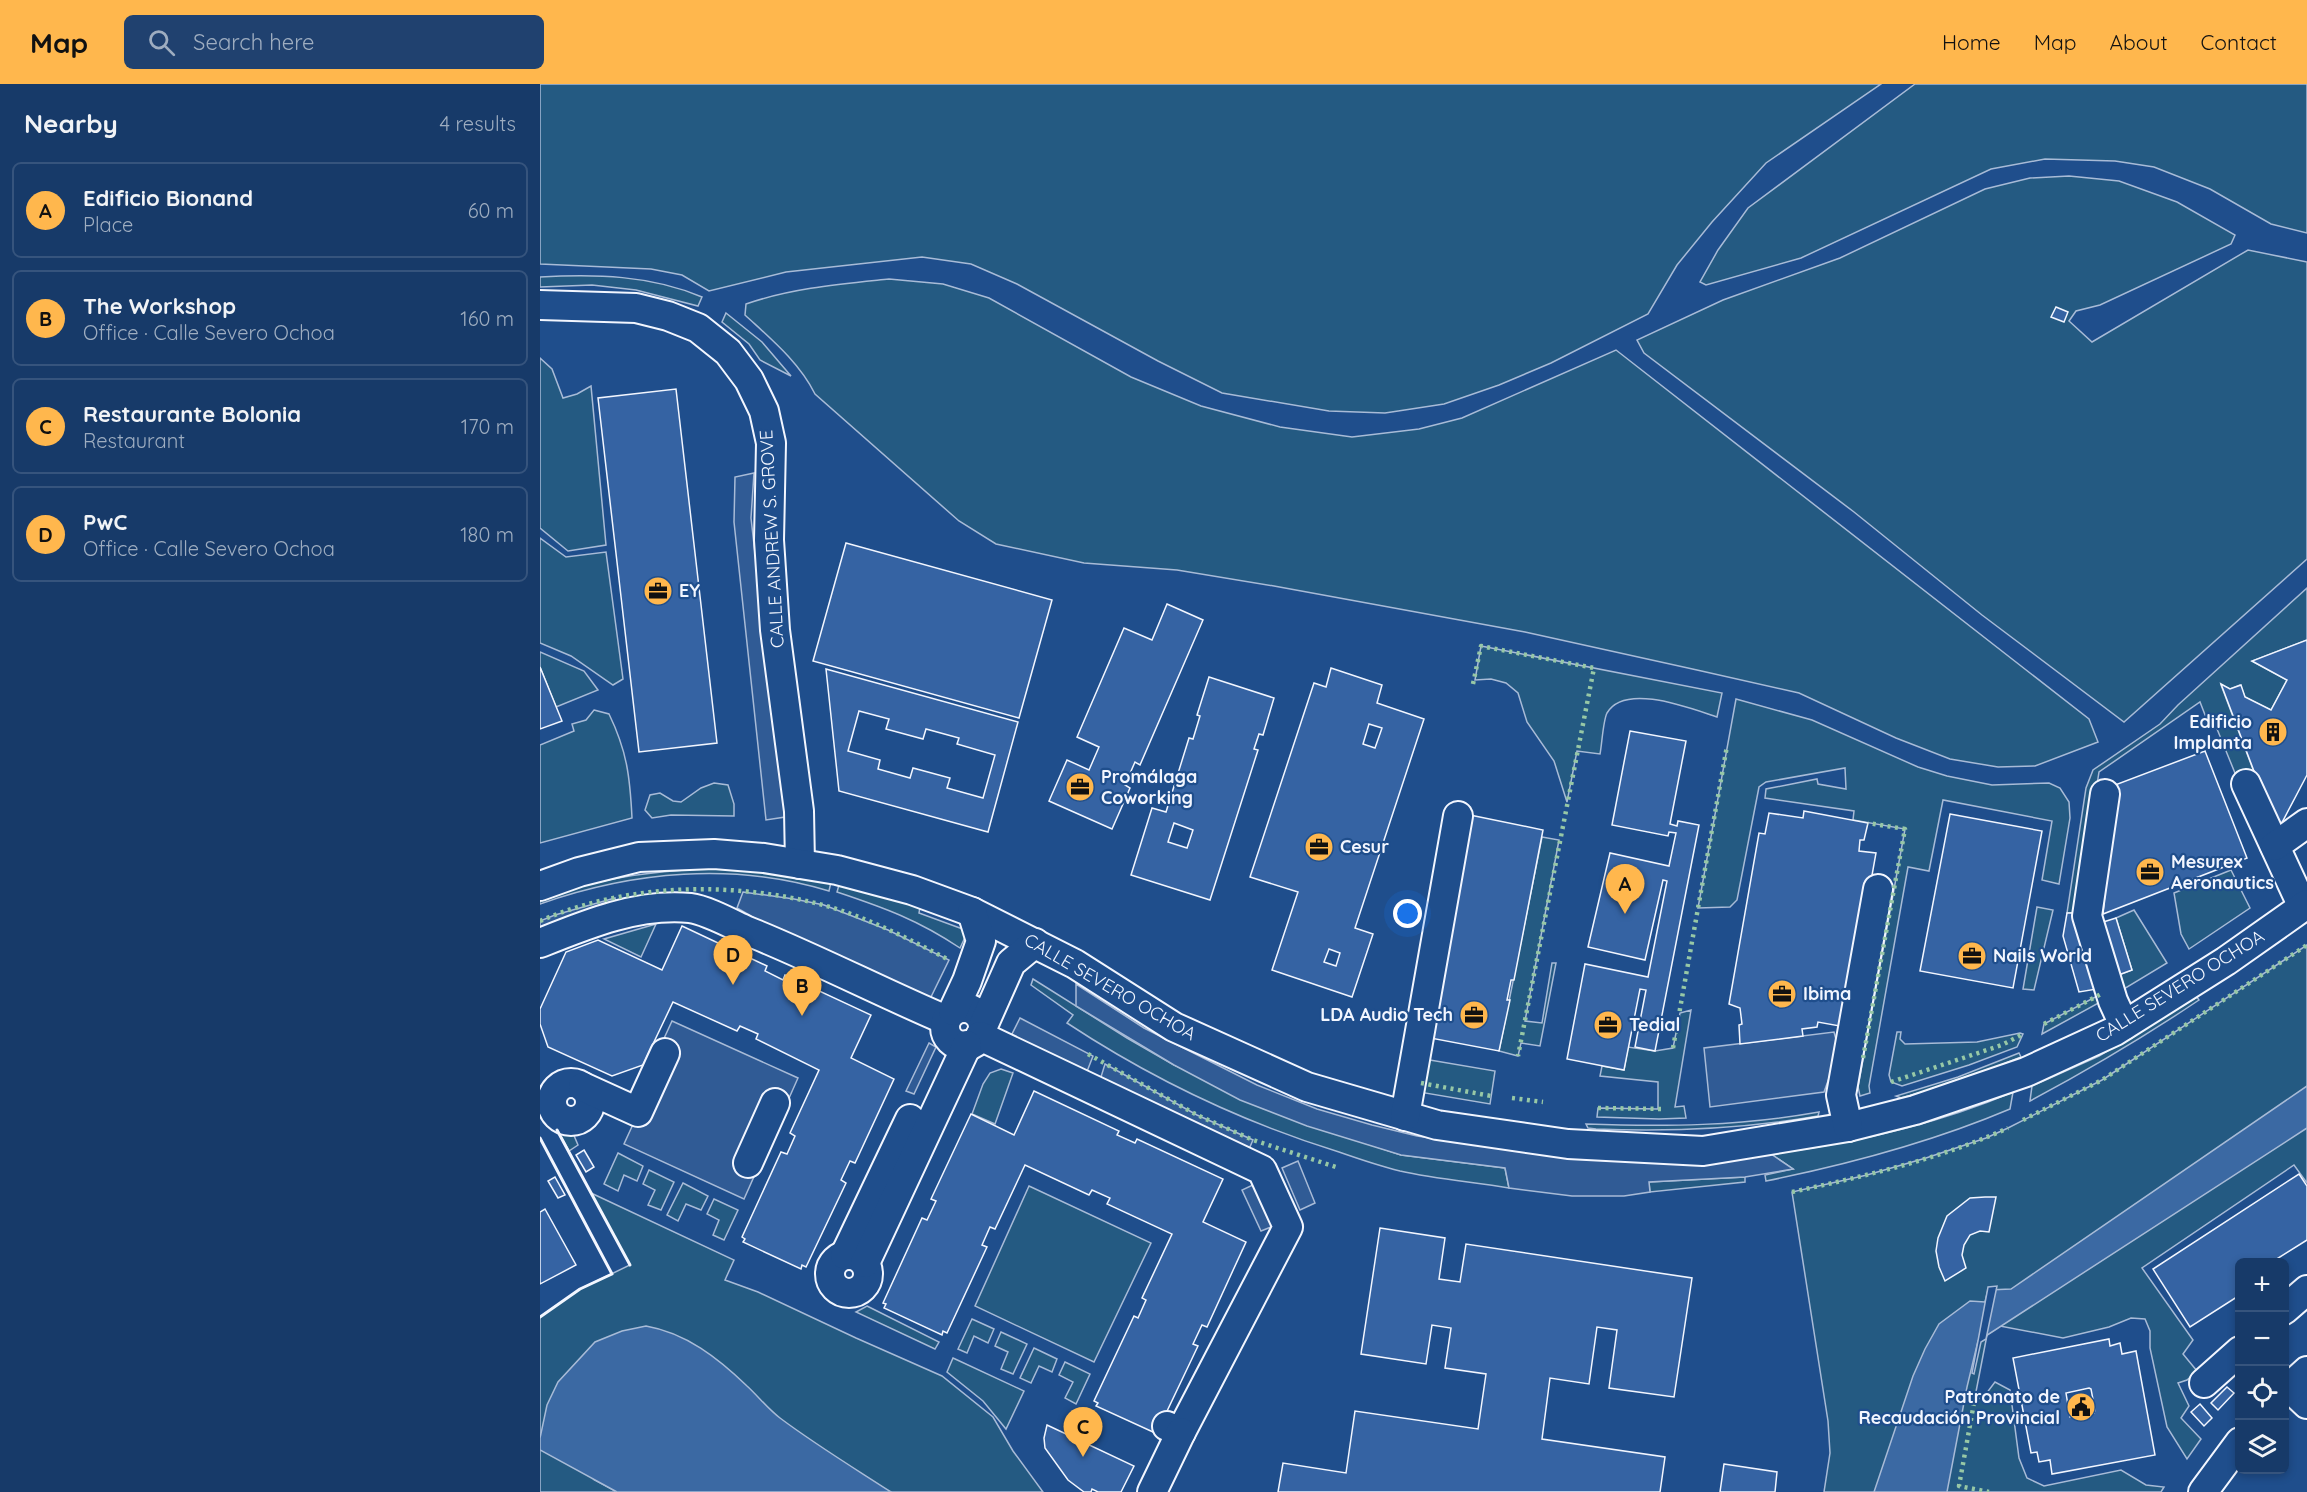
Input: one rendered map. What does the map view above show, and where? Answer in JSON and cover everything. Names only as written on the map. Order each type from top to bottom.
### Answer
[{"type":"street","name":"CALLE ANDREW S. GROVE","points":[[540,305],[636,308],[668,316],[698,328],[728,352],[749,380],[764,411],[771,443],[769,540],[774,630],[798,811],[800,864]]},
{"type":"street","points":[[2246,784],[2305,906]]},
{"type":"street","points":[[2105,794],[2087,916],[2113,1001],[2124,1025]]},
{"type":"street","points":[[1405,1116],[1458,816]]},
{"type":"street","points":[[2275,846],[2307,823]]},
{"type":"street","name":"CALLE SEVERO OCHOA","points":[[540,886],[579,872],[639,857],[714,854],[837,870],[912,890],[972,912],[1076,964],[1174,1027],[1307,1088],[1437,1125],[1568,1144],[1703,1151],[1848,1127],[1915,1110],[2026,1072],[2124,1025],[2226,961],[2305,906]]},
{"type":"street","points":[[1848,1127],[1841,1095],[1842,1058],[1878,889]]},
{"type":"street","points":[[540,943],[585,925],[629,912],[692,908],[770,940],[1262,1170],[1288,1227],[1174,1429],[1152,1492]]},
{"type":"street","points":[[963,1030],[967,981],[981,941],[972,912]]},
{"type":"street","points":[[855,1259],[963,1030],[1011,963],[1035,943]]},
{"type":"street","points":[[547,1082],[564,1085],[571,1083],[583,1087],[638,1113],[665,1053]]},
{"type":"street","points":[[748,1162],[775,1103]]},
{"type":"street","points":[[2289,1306],[2307,1290]]},
{"type":"street","points":[[2204,1383],[2235,1355]]},
{"type":"street","points":[[2203,1492],[2235,1449]]},
{"type":"shaded area","points":[[540,84],[1881,84],[1766,163],[1712,222],[1677,265],[1648,314],[1551,363],[1499,385],[1444,404],[1385,413],[1329,411],[1222,393],[1017,284],[971,264],[922,257],[786,272],[709,291],[682,275],[651,269],[540,264]]},
{"type":"shaded area","points":[[1915,84],[2307,84],[2307,233],[2271,224],[2210,189],[2154,167],[2115,161],[2045,159],[1991,169],[1801,258],[1706,285],[1700,282],[1718,250],[1748,208]]},
{"type":"shaded area","points":[[2069,176],[2119,181],[2177,202],[2235,235],[2231,244],[2100,305],[2076,311],[2069,321],[2092,342],[2248,250],[2307,262],[2307,559],[2124,722],[1982,615],[1854,512],[1644,353],[1637,340],[1723,300],[1840,258],[1985,189],[2030,178]]},
{"type":"shaded area","points":[[602,276],[643,280],[702,297],[698,306],[636,290],[592,285],[540,287],[540,277]]},
{"type":"shaded area","points":[[889,279],[943,284],[989,298],[1131,377],[1201,406],[1280,427],[1352,437],[1419,429],[1462,418],[1616,350],[2089,719],[2098,742],[2035,766],[1998,767],[1950,759],[1896,738],[1799,693],[1697,670],[1525,632],[1274,586],[1177,570],[1084,563],[996,544],[959,521],[815,394],[793,361],[745,315],[746,304],[781,294],[817,287]]},
{"type":"shaded area","points":[[726,313],[762,342],[791,376],[760,360],[749,344],[722,322]]},
{"type":"shaded area","points":[[540,358],[552,369],[563,398],[577,394],[591,386],[606,545],[568,551],[540,528]]},
{"type":"shaded area","points":[[754,473],[751,518],[785,817],[766,820],[734,522],[735,477]]},
{"type":"shaded area","points":[[540,538],[566,557],[606,552],[623,679],[613,685],[571,656],[540,643]]},
{"type":"shaded area","points":[[2307,588],[2307,640],[2252,661],[2287,680],[2271,710],[2245,697],[2240,685],[2230,689],[2221,685],[2254,772],[2237,778],[2213,719],[2207,720],[2200,702],[2099,772],[2077,913],[2067,913],[2086,788],[2093,770],[2160,724]]},
{"type":"shaded area","points":[[1481,646],[1722,693],[1717,717],[1659,700],[1628,699],[1616,704],[1607,713],[1600,754],[1577,751],[1567,802],[1554,761],[1527,722],[1518,693],[1506,683],[1491,679],[1475,680]]},
{"type":"shaded area","points":[[540,652],[584,671],[598,690],[556,707],[540,667]]},
{"type":"shaded area","points":[[1736,699],[1812,720],[1918,767],[1947,776],[1992,785],[2049,783],[2060,788],[2069,802],[2070,818],[2059,884],[2042,880],[2052,821],[1943,800],[1929,871],[1908,867],[1869,1086],[1870,1093],[1860,1096],[1858,1087],[1905,829],[1853,820],[1854,811],[1765,798],[1766,789],[1817,779],[1818,784],[1846,789],[1845,768],[1766,782],[1759,787],[1737,900],[1730,907],[1698,908]]},
{"type":"shaded area","points":[[594,710],[609,714],[620,740],[629,777],[632,818],[540,843],[540,745],[574,731],[572,724],[586,720]]},
{"type":"shaded area","points":[[714,783],[728,785],[734,804],[734,816],[671,815],[652,818],[645,810],[650,795],[660,793],[673,801],[681,802],[701,788]]},
{"type":"shaded area","points":[[1542,837],[1559,840],[1525,1021],[1542,1023],[1552,963],[1556,963],[1540,1046],[1521,1043],[1518,1056],[1499,1051]]},
{"type":"shaded area","points":[[727,868],[831,882],[829,891],[757,876],[684,874],[611,884],[540,904],[540,899],[610,880],[678,870]]},
{"type":"shaded area","points":[[2231,870],[2250,908],[2189,949],[2181,934],[2174,893]]},
{"type":"shaded area","points":[[839,885],[920,907],[919,913],[968,931],[960,948],[901,916],[837,892]]},
{"type":"shaded area","points":[[743,892],[824,905],[888,930],[949,960],[928,1003],[751,922],[753,917],[737,908]]},
{"type":"shaded area","points":[[615,898],[616,906],[540,929],[540,921]]},
{"type":"shaded area","points":[[2037,907],[2053,910],[2034,990],[2023,989]]},
{"type":"shaded area","points":[[2134,910],[2167,963],[2119,992],[2113,977],[2132,970],[2116,918]]},
{"type":"shaded area","points":[[656,924],[641,957],[604,939]]},
{"type":"shaded area","points":[[2307,945],[2307,1183],[2294,1165],[2142,1268],[2193,1340],[2183,1354],[2197,1371],[2187,1380],[2178,1383],[2189,1406],[2181,1418],[2201,1439],[2187,1459],[2167,1427],[2150,1348],[2150,1331],[2145,1319],[2131,1318],[2109,1327],[2063,1338],[2000,1326],[1987,1335],[1974,1402],[1986,1394],[1995,1382],[2010,1390],[2019,1458],[2027,1478],[2044,1486],[2121,1470],[2146,1485],[2164,1487],[2161,1492],[1824,1492],[1830,1453],[1828,1421],[1792,1192],[1867,1175],[1926,1158],[1986,1138],[2008,1128],[2102,1080]]},
{"type":"shaded area","points":[[1033,979],[1174,1065],[1365,1143],[1401,1155],[1505,1168],[1509,1188],[1392,1169],[1303,1140],[1233,1113],[1165,1081],[1067,1023],[1073,1015],[1031,985]]},
{"type":"shaded area","points":[[1076,984],[1144,1028],[1257,1085],[1317,1109],[1372,1125],[1417,1136],[1550,1156],[1596,1160],[1695,1161],[1771,1154],[1793,1169],[1745,1177],[1649,1182],[1650,1192],[1624,1196],[1572,1196],[1509,1188],[1505,1168],[1401,1155],[1307,1126],[1240,1100],[1174,1065],[1076,1006]]},
{"type":"shaded area","points":[[2101,994],[2104,1000],[2042,1034],[2044,1024]]},
{"type":"shaded area","points":[[2197,997],[2199,1000],[2158,1027],[2030,1101],[2032,1086],[2099,1056]]},
{"type":"shaded area","points":[[1691,1010],[1675,1107],[1684,1106],[1686,1118],[1597,1117],[1598,1108],[1658,1109],[1658,1082],[1600,1076],[1602,1066],[1624,1070],[1628,1047],[1655,1051],[1673,1048],[1680,1013]]},
{"type":"shaded area","points":[[1020,1018],[1093,1056],[1086,1074],[1010,1038]]},
{"type":"shaded area","points":[[672,1021],[798,1078],[744,1199],[624,1144],[635,1120],[628,1117]]},
{"type":"shaded area","points":[[1834,1032],[1837,1043],[1836,1059],[1824,1092],[1710,1107],[1704,1048]]},
{"type":"shaded area","points":[[1897,1032],[1901,1032],[1900,1039],[1905,1044],[1977,1042],[2023,1034],[2017,1047],[1902,1086],[1891,1082],[1889,1075]]},
{"type":"shaded area","points":[[929,1043],[936,1047],[914,1094],[906,1091]]},
{"type":"shaded area","points":[[2019,1053],[2021,1057],[1961,1081],[1901,1098],[1896,1096],[1958,1077]]},
{"type":"shaded area","points":[[1424,1059],[1495,1071],[1490,1104],[1419,1092]]},
{"type":"shaded area","points":[[1105,1064],[1197,1115],[1253,1140],[1249,1149],[1100,1080]]},
{"type":"shaded area","points":[[1001,1069],[1013,1073],[995,1124],[972,1114],[983,1084],[990,1073]]},
{"type":"shaded area","points":[[2307,1086],[2307,1128],[1978,1341],[1947,1492],[1874,1492],[1913,1376],[1939,1324],[1970,1301],[1985,1302],[1988,1290],[2011,1289]]},
{"type":"shaded area","points":[[540,1091],[556,1120],[572,1131],[578,1145],[569,1151],[540,1098]]},
{"type":"shaded area","points":[[2013,1092],[2010,1109],[1951,1132],[1860,1159],[1766,1181],[1765,1175],[1793,1169],[1771,1154],[1894,1131],[1954,1114]]},
{"type":"shaded area","points":[[1819,1112],[1818,1116],[1763,1124],[1707,1128],[1596,1129],[1588,1128],[1586,1124],[1703,1124],[1790,1117]]},
{"type":"shaded area","points":[[618,1153],[643,1166],[637,1181],[624,1175],[618,1191],[604,1184]]},
{"type":"shaded area","points":[[1298,1161],[1315,1203],[1300,1210],[1282,1168]]},
{"type":"shaded area","points":[[649,1170],[674,1182],[661,1210],[648,1205],[655,1190],[643,1184]]},
{"type":"shaded area","points":[[1745,1177],[1745,1182],[1650,1192],[1649,1182]]},
{"type":"shaded area","points":[[683,1183],[708,1196],[701,1210],[686,1204],[678,1221],[667,1215]]},
{"type":"shaded area","points":[[1257,1183],[1276,1225],[1261,1231],[1242,1190]]},
{"type":"shaded area","points":[[1029,1186],[1151,1243],[1094,1362],[975,1306]]},
{"type":"shaded area","points":[[591,1193],[734,1260],[725,1280],[758,1292],[942,1376],[993,1417],[1013,1451],[1043,1492],[620,1492],[593,1479],[617,1492],[540,1492],[540,1317],[580,1289],[630,1265]]},
{"type":"shaded area","points":[[714,1199],[738,1210],[724,1240],[713,1235],[719,1220],[707,1214]]},
{"type":"shaded area","points":[[867,1306],[939,1342],[935,1349],[856,1312]]},
{"type":"shaded area","points":[[972,1319],[994,1329],[988,1343],[974,1336],[967,1353],[958,1349]]},
{"type":"shaded area","points":[[646,1326],[675,1334],[701,1348],[736,1376],[780,1418],[891,1492],[617,1492],[540,1450],[540,1438],[547,1405],[558,1382],[595,1342],[622,1331]]},
{"type":"shaded area","points":[[1001,1332],[1027,1344],[1013,1374],[1001,1369],[1008,1352],[995,1346]]},
{"type":"shaded area","points":[[1034,1348],[1057,1359],[1052,1372],[1039,1366],[1031,1383],[1020,1378]]},
{"type":"shaded area","points":[[953,1358],[1024,1391],[1006,1429],[983,1401],[947,1372]]},
{"type":"shaded area","points":[[1065,1362],[1090,1374],[1076,1404],[1065,1398],[1073,1382],[1059,1375]]},
{"type":"pier","points":[[1997,1286],[1986,1339],[1981,1342],[1974,1374],[1972,1373],[1988,1287]]},
{"type":"building","points":[[2056,307],[2068,312],[2064,322],[2051,317]]},
{"type":"building","points":[[676,389],[717,743],[639,752],[598,398]]},
{"type":"building","points":[[846,543],[1052,600],[1019,718],[813,661]]},
{"type":"building","points":[[1167,604],[1203,620],[1140,765],[1135,762],[1125,785],[1130,788],[1112,829],[1049,801],[1067,760],[1089,770],[1099,747],[1077,737],[1124,628],[1152,640]]},
{"type":"building","name":"Edificio Implanta","points":[[2307,640],[2307,775],[2277,832],[2221,684],[2230,689],[2241,685],[2245,697],[2271,710],[2287,680],[2252,661]]},
{"type":"building","points":[[540,667],[562,721],[540,729]]},
{"type":"building","points":[[1331,668],[1382,685],[1377,703],[1424,719],[1355,928],[1373,934],[1352,997],[1272,970],[1298,892],[1250,877],[1314,683],[1326,687]],"holes":[[[1369,724],[1382,728],[1375,748],[1363,744]],[[1329,949],[1340,953],[1336,966],[1324,962]]]},
{"type":"building","points":[[826,669],[1018,722],[988,832],[839,791]],"holes":[[[859,711],[889,719],[886,729],[923,739],[926,729],[959,738],[957,744],[995,755],[983,798],[947,788],[950,778],[913,768],[910,778],[878,769],[880,760],[848,751]]]},
{"type":"building","points":[[1209,677],[1274,698],[1263,735],[1259,734],[1254,749],[1258,750],[1210,900],[1131,875],[1152,808],[1166,812],[1189,738],[1193,739],[1200,716],[1197,715]],"holes":[[[1174,823],[1193,830],[1187,848],[1168,842]]]},
{"type":"building","points":[[1630,731],[1686,741],[1670,824],[1677,826],[1678,821],[1699,825],[1655,1051],[1635,1047],[1646,990],[1640,989],[1624,1070],[1567,1059],[1585,964],[1648,977],[1667,881],[1663,880],[1645,960],[1588,947],[1610,853],[1669,866],[1676,833],[1669,832],[1668,836],[1612,825]]},
{"type":"building","points":[[2205,751],[2247,858],[2103,914],[2115,785]]},
{"type":"building","points":[[1804,811],[1868,823],[1864,840],[1860,840],[1859,851],[1876,853],[1845,1027],[1818,1022],[1817,1027],[1802,1029],[1803,1036],[1740,1044],[1739,1025],[1742,1024],[1740,1008],[1729,1004],[1759,833],[1765,834],[1769,813],[1803,818]]},
{"type":"building","points":[[1950,814],[2042,831],[2013,988],[1920,971]]},
{"type":"building","points":[[1470,815],[1543,830],[1514,980],[1511,980],[1507,1000],[1510,1000],[1499,1051],[1425,1037]]},
{"type":"building","points":[[2067,913],[2077,913],[2097,989],[2079,992],[2063,936]]},
{"type":"building","points":[[2116,918],[2132,970],[2113,977],[2097,924]]},
{"type":"building","points":[[682,926],[767,966],[765,971],[783,980],[785,975],[871,1015],[851,1058],[894,1079],[855,1163],[850,1161],[841,1180],[846,1183],[806,1267],[802,1265],[801,1269],[743,1242],[745,1239],[742,1237],[781,1152],[787,1154],[795,1136],[790,1133],[819,1070],[756,1039],[758,1034],[740,1026],[737,1031],[673,1002],[643,1065],[612,1076],[548,1047],[540,1024],[540,1009],[566,952],[598,940],[662,970]]},
{"type":"building","points":[[1034,1091],[1119,1131],[1117,1135],[1135,1143],[1137,1139],[1223,1179],[1203,1222],[1246,1242],[1207,1327],[1202,1325],[1193,1344],[1198,1346],[1158,1430],[1155,1429],[1153,1432],[1096,1406],[1098,1403],[1094,1401],[1134,1316],[1138,1318],[1146,1300],[1142,1298],[1172,1234],[1107,1204],[1110,1198],[1092,1190],[1089,1195],[1025,1165],[995,1229],[990,1227],[982,1245],[987,1247],[947,1333],[943,1331],[942,1335],[884,1308],[886,1304],[883,1303],[922,1218],[927,1220],[936,1201],[931,1199],[971,1114],[1014,1135]]},
{"type":"building","points":[[584,1150],[594,1167],[586,1172],[576,1155]]},
{"type":"building","points":[[2299,1174],[2307,1186],[2307,1240],[2278,1258],[2235,1258],[2235,1298],[2190,1327],[2153,1269]]},
{"type":"building","points":[[555,1177],[565,1195],[558,1198],[548,1181]]},
{"type":"building","points":[[1996,1197],[1989,1232],[1980,1231],[1970,1235],[1964,1245],[1962,1255],[1966,1268],[1945,1281],[1936,1251],[1938,1238],[1947,1216],[1970,1198]]},
{"type":"building","points":[[545,1209],[576,1265],[540,1284],[540,1212]]},
{"type":"building","points":[[1380,1228],[1445,1238],[1439,1279],[1460,1282],[1466,1244],[1692,1278],[1674,1397],[1609,1388],[1617,1330],[1597,1327],[1589,1384],[1550,1378],[1542,1439],[1665,1457],[1660,1492],[1278,1492],[1283,1463],[1346,1473],[1355,1411],[1478,1429],[1486,1374],[1445,1368],[1451,1328],[1432,1325],[1426,1364],[1361,1354]]},
{"type":"building","points":[[2109,1339],[2110,1346],[2120,1343],[2122,1354],[2136,1351],[2155,1455],[2052,1474],[2050,1460],[2039,1462],[2037,1452],[2031,1453],[2013,1358]],"holes":[[[2091,1389],[2094,1413],[2070,1417],[2066,1393]]]},
{"type":"building","points":[[2227,1387],[2234,1393],[2218,1410],[2211,1403]]},
{"type":"building","points":[[2200,1404],[2212,1418],[2204,1426],[2191,1412]]},
{"type":"building","points":[[1047,1425],[1134,1466],[1121,1492],[1098,1492],[1092,1489],[1091,1492],[1084,1492],[1068,1480],[1045,1448],[1044,1438]]},
{"type":"building","points":[[1724,1464],[1777,1472],[1775,1492],[1720,1492]]},
{"type":"hedge","points":[[1473,684],[1481,646],[1594,668],[1518,1056]]},
{"type":"hedge","points":[[1673,1048],[1727,746]]},
{"type":"hedge","points":[[1863,1058],[1905,829],[1868,823]]},
{"type":"hedge","points":[[540,921],[573,908],[644,893],[716,889],[753,892],[788,897],[839,910],[888,929],[949,960]]},
{"type":"hedge","points":[[2023,1120],[2102,1080],[2307,945]]},
{"type":"hedge","points":[[2044,1024],[2101,994]]},
{"type":"hedge","points":[[1891,1082],[2002,1045],[2023,1034]]},
{"type":"hedge","points":[[1088,1054],[1197,1115],[1253,1140],[1339,1168]]},
{"type":"hedge","points":[[1421,1083],[1491,1096]]},
{"type":"hedge","points":[[1512,1098],[1543,1102]]},
{"type":"hedge","points":[[1598,1108],[1665,1109]]},
{"type":"hedge","points":[[1792,1192],[1929,1158],[2008,1128]]},
{"type":"hedge","points":[[1974,1403],[1959,1486],[1989,1492]]},
{"type":"wall","points":[[557,1130],[630,1265]]},
{"type":"wall","points":[[540,1138],[612,1274],[580,1289],[540,1317]]},
{"type":"place","name":"EY","points":[[658,591]]},
{"type":"place","name":"Edificio Implanta","points":[[2273,732]]},
{"type":"place","name":"Promálaga Coworking","points":[[1080,787]]},
{"type":"place","name":"Cesur","points":[[1319,847]]},
{"type":"place","name":"Mesurex Aeronautics","points":[[2150,872]]},
{"type":"place","name":"Edificio Bionand","points":[[1625,914]]},
{"type":"place","name":"Nails World","points":[[1972,956]]},
{"type":"place","name":"PwC","points":[[733,985]]},
{"type":"place","name":"Ibima","points":[[1782,994]]},
{"type":"place","name":"LDA Audio Tech","points":[[1474,1015]]},
{"type":"place","name":"The Workshop","points":[[802,1016]]},
{"type":"place","name":"Tedial","points":[[1608,1025]]},
{"type":"place","name":"Patronato de Recaudación Provincial","points":[[2081,1407]]},
{"type":"place","name":"Restaurante Bolonia","points":[[1083,1457]]}]
